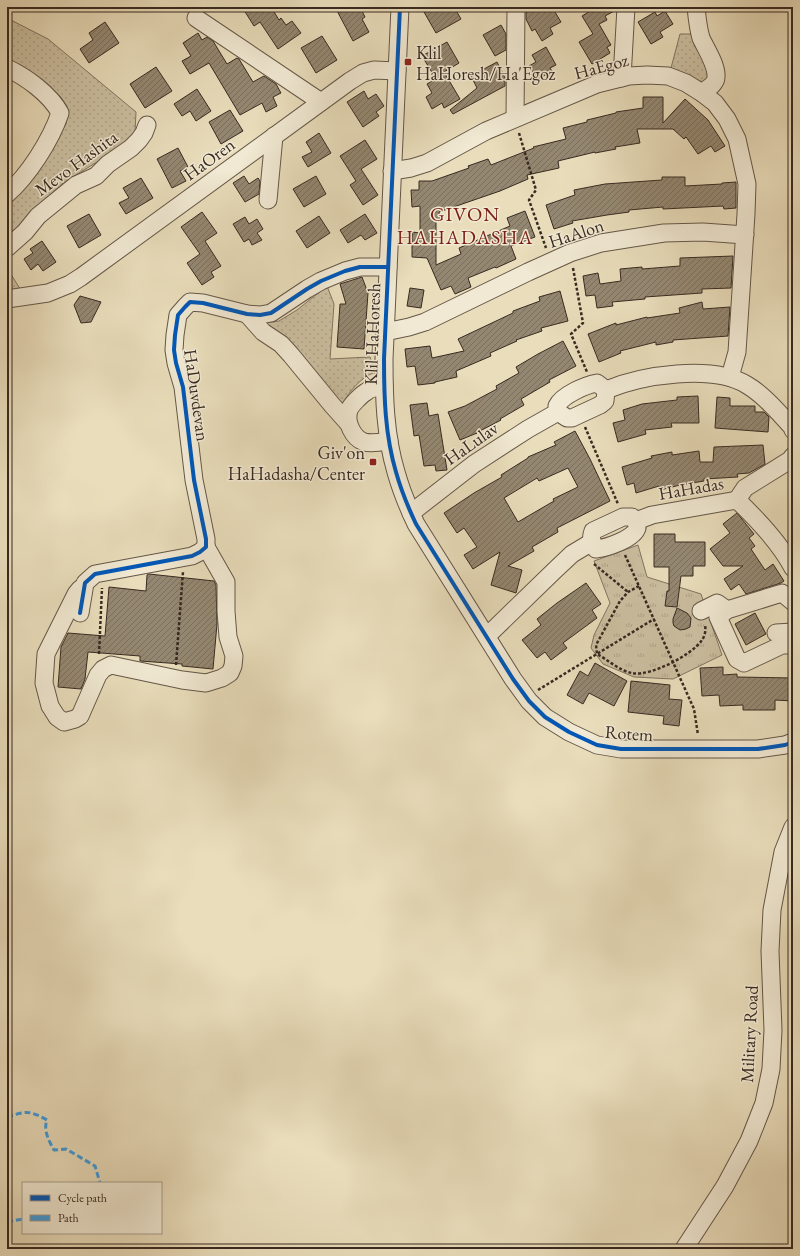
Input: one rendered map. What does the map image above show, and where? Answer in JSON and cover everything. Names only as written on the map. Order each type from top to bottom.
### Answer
[{"type":"street","name":"Klil HaHoresh","points":[[400,7],[385,332],[384,386],[389,441],[395,472],[411,513],[429,547],[487,636]]},
{"type":"street","points":[[515,118],[516,7]]},
{"type":"street","points":[[622,78],[626,7]]},
{"type":"street","points":[[696,7],[701,37],[714,66],[716,77],[714,83],[702,93]]},
{"type":"street","points":[[196,18],[321,102]]},
{"type":"street","points":[[7,68],[18,74],[45,94],[60,113],[56,125],[31,168],[7,194]]},
{"type":"street","name":"HaOren","points":[[7,299],[48,293],[70,284],[363,73],[374,70],[397,71]]},
{"type":"street","name":"HaEgoz","points":[[392,170],[411,168],[427,163],[486,131],[597,84],[622,78],[647,75],[668,76],[686,83],[715,103],[727,119],[738,139],[747,184],[737,352],[730,377]]},
{"type":"street","name":"Mevo Hashita","points":[[7,248],[25,232],[38,216],[76,185],[96,176],[108,164],[131,148],[144,133],[147,124]]},
{"type":"street","points":[[268,200],[274,136]]},
{"type":"street","name":"HaAlon","points":[[385,332],[425,322],[528,272],[570,254],[601,243],[664,232],[703,232],[744,235]]},
{"type":"street","name":"HaDuvdevan","points":[[206,547],[206,539],[193,472],[183,386],[179,375],[174,350],[178,315],[190,302],[203,303],[260,316],[271,313],[320,281],[345,271],[360,267],[388,267]]},
{"type":"street","points":[[247,314],[263,332],[281,344],[291,355],[348,423],[354,434],[364,442],[376,443],[389,441]]},
{"type":"street","points":[[599,387],[605,401],[580,414],[567,418],[558,412],[557,406],[563,397],[599,387],[680,373],[705,374],[730,377],[747,385],[772,405],[792,426],[793,430]]},
{"type":"street","name":"Klil HaHoresh","points":[[348,423],[349,410],[358,399],[367,391],[384,386]]},
{"type":"street","name":"HaLulav","points":[[411,513],[474,464],[528,429],[558,412]]},
{"type":"street","points":[[737,500],[744,488],[790,460],[793,456]]},
{"type":"street","name":"HaHadas","points":[[487,636],[554,570],[572,554],[585,546],[591,538],[593,531],[629,519],[737,500],[786,555],[793,568]]},
{"type":"street","points":[[585,546],[605,548],[634,534],[637,528],[629,519]]},
{"type":"street","points":[[206,547],[226,582],[228,637],[234,656],[233,666],[230,673],[222,678],[206,683],[182,680],[111,665],[103,669],[98,675],[80,716],[64,722],[57,717],[50,706],[44,683],[46,654],[76,594],[85,582],[95,574],[184,558],[196,554],[206,547]]},
{"type":"street","points":[[80,613],[85,582]]},
{"type":"street","points":[[793,602],[782,593],[727,610],[718,617],[737,659],[744,663],[782,645],[793,645]]},
{"type":"street","points":[[701,611],[717,603],[727,610]]},
{"type":"street","name":"Rotem","points":[[487,636],[513,679],[526,697],[545,717],[569,732],[597,745],[621,749],[695,749],[758,748],[785,745],[793,742]]},
{"type":"street","name":"Military Road","points":[[684,1249],[725,1186],[749,1141],[764,1103],[771,1069],[772,1037],[770,951],[772,910],[783,852],[793,827]]},
{"type":"path","points":[[515,118],[536,190],[529,200],[551,262]]},
{"type":"path","points":[[570,254],[583,323],[571,334],[599,387]]},
{"type":"path","points":[[580,414],[629,519]]},
{"type":"path","points":[[619,542],[694,709],[698,733],[695,749]]},
{"type":"path","points":[[585,546],[628,592]]},
{"type":"path","points":[[182,680],[176,666],[184,558]]},
{"type":"path","points":[[98,675],[103,573]]},
{"type":"path","points":[[639,586],[628,592],[620,601],[602,631],[596,645],[598,654],[624,670],[633,673],[650,672],[673,662],[696,648],[704,638],[705,628],[701,611]]},
{"type":"path","points":[[526,697],[654,619]]},
{"type":"green space","points":[[7,18],[48,39],[136,112],[135,133],[126,144],[63,183],[33,211],[8,255],[7,267],[7,201],[35,173],[66,124],[67,106],[60,96],[7,63]]},
{"type":"green space","points":[[680,34],[693,34],[710,79],[702,82],[671,68]]},
{"type":"green space","points":[[7,268],[22,292],[7,291]]},
{"type":"green space","points":[[327,286],[334,304],[330,359],[370,357],[375,372],[356,385],[342,404],[265,323],[279,321],[297,310]]},
{"type":"green space","points":[[638,545],[647,577],[701,594],[722,655],[673,679],[634,677],[603,664],[591,648],[594,635],[610,603],[594,561]]},
{"type":"building","points":[[242,7],[271,7],[279,20],[281,18],[286,25],[292,21],[301,33],[278,49],[260,22],[254,26]]},
{"type":"building","points":[[335,7],[360,7],[365,17],[362,19],[369,32],[353,41]]},
{"type":"building","points":[[432,7],[454,7],[461,19],[436,33],[424,12]]},
{"type":"building","points":[[526,7],[541,7],[544,12],[552,7],[561,22],[550,28],[553,34],[542,41],[535,29],[532,31],[526,19]]},
{"type":"building","points":[[590,7],[616,7],[616,10],[605,16],[607,20],[599,24],[611,45],[607,47],[610,53],[592,64],[579,42],[593,34],[582,16],[592,10]]},
{"type":"building","points":[[665,11],[673,24],[660,32],[663,37],[651,44],[638,22],[655,12],[657,16]]},
{"type":"building","points":[[105,22],[119,43],[89,63],[80,49],[93,40],[89,33]]},
{"type":"building","points":[[501,25],[506,34],[506,50],[495,56],[483,35]]},
{"type":"building","points":[[198,33],[202,40],[207,37],[213,41],[227,64],[237,58],[239,59],[253,82],[264,76],[276,84],[281,93],[273,97],[277,106],[266,112],[262,103],[240,115],[209,63],[190,74],[182,61],[191,56],[183,43]]},
{"type":"building","points":[[322,36],[337,60],[316,73],[301,48]]},
{"type":"building","points":[[447,42],[459,63],[444,72],[460,99],[444,108],[442,103],[432,109],[426,97],[432,93],[427,84],[436,79],[422,56]]},
{"type":"building","points":[[546,47],[556,65],[550,68],[552,71],[538,79],[529,66],[536,62],[532,55]]},
{"type":"building","points":[[497,62],[505,78],[505,86],[453,114],[450,110],[477,88],[471,76]]},
{"type":"building","points":[[156,67],[172,91],[145,108],[130,84]]},
{"type":"building","points":[[197,89],[211,111],[196,121],[190,111],[182,116],[174,104]]},
{"type":"building","points":[[364,91],[368,99],[376,94],[384,106],[376,112],[379,116],[363,127],[347,102]]},
{"type":"building","points":[[643,97],[663,97],[663,123],[685,99],[708,120],[725,146],[715,152],[711,146],[698,154],[686,137],[684,139],[673,129],[637,129],[640,143],[615,147],[616,149],[595,152],[558,161],[559,168],[527,175],[528,179],[500,191],[439,212],[440,221],[436,221],[436,265],[461,254],[459,248],[510,226],[507,218],[525,211],[535,237],[511,246],[516,259],[468,278],[471,287],[455,294],[451,286],[441,290],[427,258],[412,257],[412,232],[420,233],[420,206],[412,207],[411,190],[419,190],[419,181],[432,181],[469,168],[468,166],[488,159],[491,165],[534,148],[533,147],[566,139],[563,128],[616,112],[643,108]]},
{"type":"building","points":[[230,110],[243,131],[221,144],[209,122]]},
{"type":"building","points":[[319,133],[331,153],[308,167],[302,157],[312,152],[306,142]]},
{"type":"building","points":[[365,140],[377,159],[361,169],[378,195],[363,205],[350,185],[356,181],[340,156]]},
{"type":"building","points":[[178,148],[188,167],[180,171],[186,181],[172,188],[157,159]]},
{"type":"building","points":[[244,176],[249,184],[258,178],[260,181],[259,194],[245,202],[233,183]]},
{"type":"building","points":[[316,176],[326,194],[304,207],[293,189]]},
{"type":"building","points":[[662,177],[685,177],[685,186],[736,182],[736,208],[724,209],[723,206],[663,209],[663,207],[629,210],[629,212],[572,221],[573,223],[554,229],[546,205],[575,195],[574,190],[605,184],[662,180]]},
{"type":"building","points":[[141,178],[153,198],[126,214],[119,203],[129,198],[123,188]]},
{"type":"building","points":[[202,212],[217,233],[205,241],[221,266],[211,272],[214,277],[202,285],[187,263],[200,254],[181,227]]},
{"type":"building","points":[[89,214],[101,235],[79,248],[67,226]]},
{"type":"building","points":[[365,214],[377,233],[365,240],[361,235],[348,243],[340,230]]},
{"type":"building","points":[[319,216],[330,233],[307,248],[296,231]]},
{"type":"building","points":[[245,217],[249,224],[257,219],[263,229],[257,233],[262,240],[252,245],[249,239],[244,242],[233,224]]},
{"type":"building","points":[[42,241],[56,262],[43,271],[38,264],[31,270],[24,259],[33,253],[30,249]]},
{"type":"building","points":[[733,256],[731,288],[702,289],[702,293],[645,297],[645,299],[612,302],[613,306],[597,308],[595,295],[586,296],[583,276],[598,273],[600,284],[621,281],[620,269],[680,266],[680,258]]},
{"type":"building","points":[[362,277],[368,293],[364,349],[337,347],[340,304],[346,304],[340,284]]},
{"type":"building","points":[[410,288],[424,290],[421,308],[407,306]]},
{"type":"building","points":[[560,291],[568,321],[541,328],[542,331],[516,340],[517,341],[490,353],[491,356],[456,371],[457,377],[435,383],[418,385],[415,366],[407,367],[405,349],[430,346],[432,358],[464,351],[458,339],[513,313],[513,311],[540,301],[539,297]]},
{"type":"building","points":[[80,296],[101,302],[91,322],[81,323],[74,305]]},
{"type":"building","points":[[702,302],[703,309],[730,307],[728,336],[673,340],[673,342],[656,345],[656,342],[620,351],[621,353],[599,362],[588,334],[616,323],[616,325],[647,317],[680,313],[679,308]]},
{"type":"building","points":[[563,341],[576,366],[549,380],[550,382],[521,399],[524,405],[500,419],[501,420],[460,440],[448,412],[465,406],[497,389],[496,386],[519,373],[516,367]]},
{"type":"building","points":[[698,396],[699,423],[671,423],[672,427],[645,430],[646,434],[618,442],[613,423],[625,420],[623,410],[642,404],[677,400],[677,397]]},
{"type":"building","points":[[717,397],[730,398],[730,406],[755,406],[755,412],[764,412],[769,417],[768,432],[715,428]]},
{"type":"building","points":[[427,403],[429,416],[438,414],[447,470],[436,471],[435,465],[424,466],[419,435],[414,436],[410,405]]},
{"type":"building","points":[[575,431],[610,501],[557,528],[558,532],[532,547],[534,551],[508,566],[522,570],[516,593],[491,585],[500,552],[473,569],[464,555],[477,547],[464,528],[457,533],[444,513],[502,477],[501,475],[528,457],[556,445],[554,442]],"holes":[[[568,468],[578,487],[553,499],[554,501],[518,522],[504,498],[537,478],[539,481]]]},
{"type":"building","points":[[763,445],[765,464],[749,473],[737,474],[738,477],[704,479],[704,481],[660,490],[659,486],[636,493],[634,483],[627,485],[622,467],[652,458],[651,456],[672,452],[672,455],[699,451],[700,462],[713,462],[714,447]]},
{"type":"building","points":[[737,513],[754,534],[749,538],[755,546],[751,549],[765,570],[773,564],[784,581],[781,583],[746,594],[739,584],[731,590],[724,579],[743,566],[723,566],[710,549],[730,533],[723,524]]},
{"type":"building","points":[[654,534],[675,534],[675,542],[705,542],[705,566],[693,566],[693,576],[681,576],[677,607],[665,606],[667,591],[669,591],[669,567],[654,567]]},
{"type":"building","points":[[147,575],[214,581],[216,585],[217,624],[213,669],[182,666],[182,664],[140,661],[140,656],[88,652],[85,679],[81,689],[58,687],[61,647],[68,633],[105,636],[109,587],[146,591]]},
{"type":"building","points":[[586,583],[601,604],[592,610],[597,618],[563,643],[567,648],[551,660],[545,652],[537,658],[522,640],[541,625],[537,619]]},
{"type":"building","points":[[677,608],[687,613],[691,618],[690,627],[680,630],[674,626],[673,619]]},
{"type":"building","points":[[755,613],[766,634],[746,645],[735,624]]},
{"type":"building","points":[[595,663],[627,681],[614,706],[589,693],[583,704],[567,695],[580,671],[588,676]]},
{"type":"building","points":[[723,667],[723,675],[737,674],[737,677],[793,678],[793,701],[775,700],[775,710],[743,710],[743,705],[720,706],[719,695],[702,696],[700,668]]},
{"type":"building","points":[[631,681],[670,685],[669,699],[682,700],[679,726],[663,724],[664,716],[628,712]]},
{"type":"marked path","points":[[7,1117],[27,1112],[36,1114],[47,1120],[46,1132],[54,1150],[66,1149],[95,1166],[100,1182]]},
{"type":"marked path","points":[[7,1222],[22,1219]]},
{"type":"cycle path","points":[[400,7],[384,387],[387,430],[392,458],[402,492],[416,524],[513,679],[529,701],[545,717],[569,732],[597,745],[621,749],[758,749],[785,745],[793,742]]},
{"type":"cycle path","points":[[80,613],[85,583],[95,574],[192,556],[206,547],[206,539],[194,480],[183,387],[174,350],[178,315],[185,307],[190,302],[203,303],[247,314],[260,315],[271,313],[321,281],[345,271],[360,267],[388,267]]},
{"type":"place","name":"Klil HaHoresh/Ha'Egoz","points":[[408,62]]},
{"type":"place","name":"Giv'on HaHadasha/Center","points":[[373,462]]},
{"type":"district","name":"GIVON HAHADASHA","points":[[465,226]]}]
